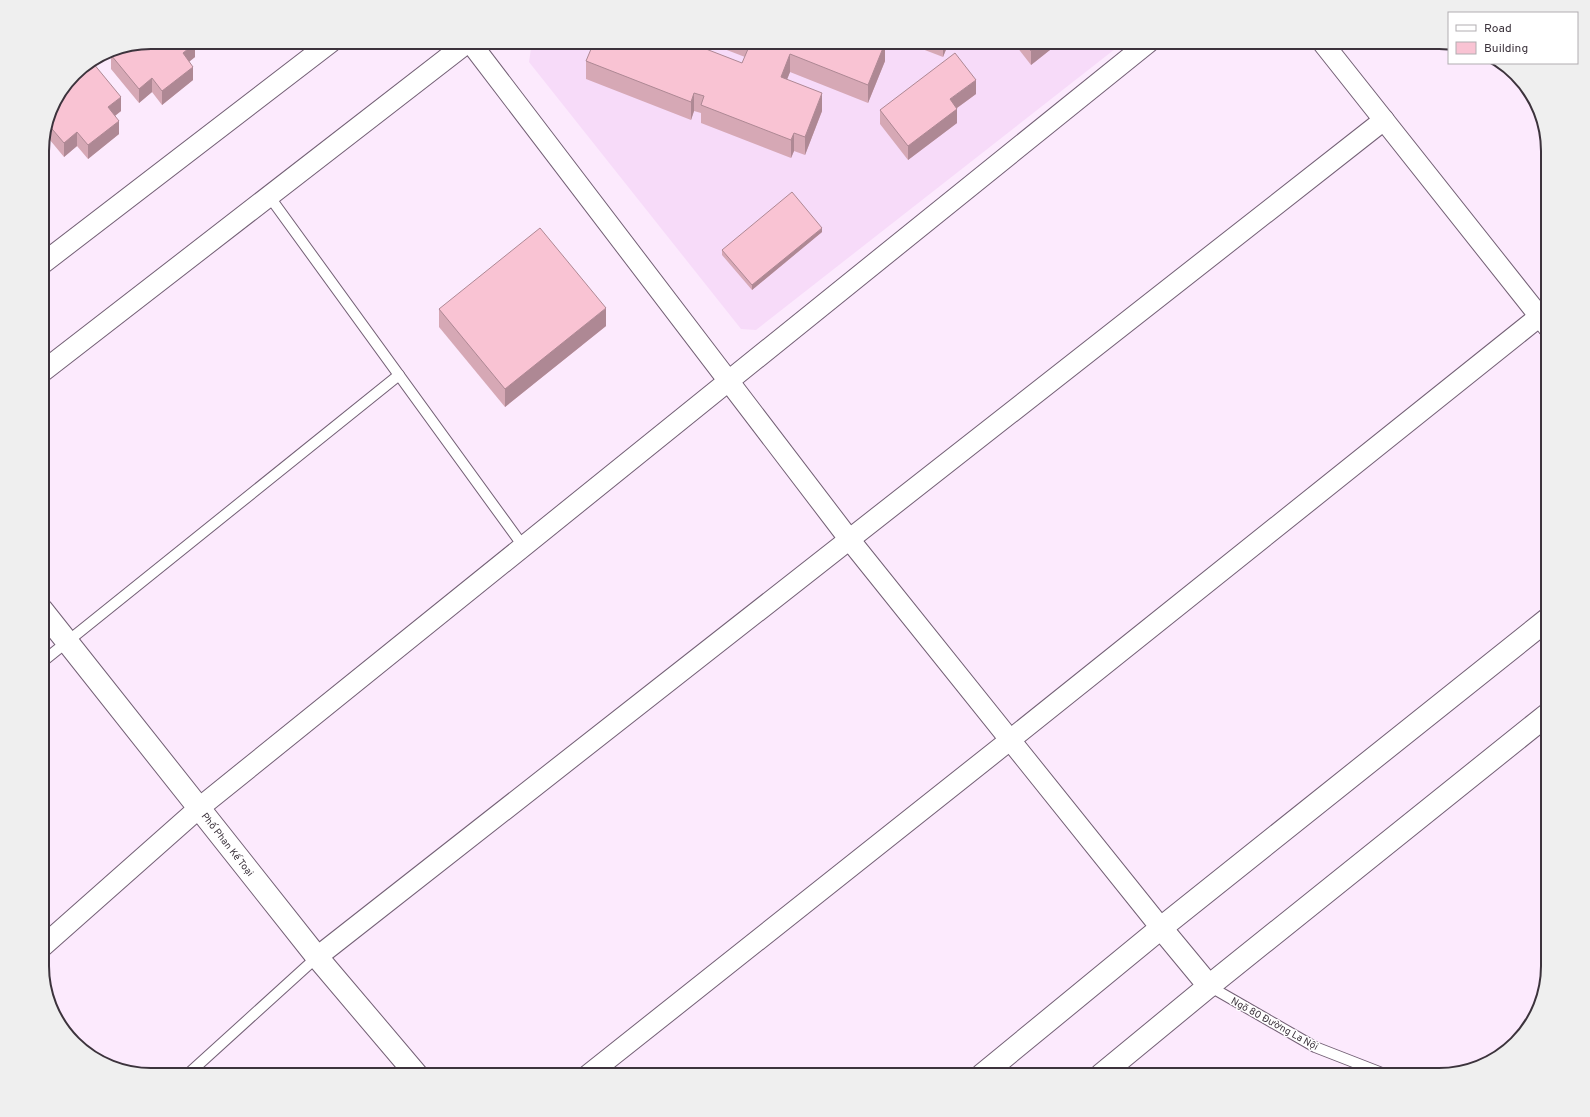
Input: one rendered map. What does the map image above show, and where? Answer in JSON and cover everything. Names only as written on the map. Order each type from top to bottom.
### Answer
[{"type":"main road","name":"Phố Phan Kế Toại","points":[[49,619],[317,957],[411,1068]]},
{"type":"main road","points":[[991,1068],[1161,928],[1541,625]]},
{"type":"main road","points":[[1109,1068],[1209,986],[1541,720]]},
{"type":"main road","points":[[1161,928],[1209,986]]},
{"type":"street","points":[[49,259],[322,49]]},
{"type":"street","points":[[49,367],[460,49]]},
{"type":"street","points":[[474,49],[849,539],[1161,928]]},
{"type":"street","points":[[49,941],[199,808],[1140,49]]},
{"type":"street","points":[[1328,49],[1541,318]]},
{"type":"street","points":[[317,957],[1384,120]]},
{"type":"street","points":[[597,1068],[1010,740],[1541,324]]},
{"type":"lane","points":[[268,196],[523,546]]},
{"type":"lane","points":[[49,657],[399,375]]},
{"type":"lane","points":[[195,1068],[317,957]]},
{"type":"lane","name":"Ngõ 80 Đường La Nội","points":[[1209,986],[1315,1047],[1369,1068]]},
{"type":"shaded area","points":[[531,49],[1115,49],[756,330],[741,329],[529,62]]},
{"type":"building","points":[[144,49],[188,49],[183,53],[193,67],[162,91],[152,78],[139,89],[112,57],[118,54]]},
{"type":"building","points":[[591,49],[706,49],[742,63],[748,49],[883,49],[868,85],[790,54],[781,77],[822,93],[805,137],[794,133],[791,140],[701,105],[704,96],[694,93],[691,102],[586,61]]},
{"type":"building","points":[[955,53],[976,80],[950,99],[957,109],[908,146],[880,110]]},
{"type":"building","points":[[95,65],[121,97],[108,107],[119,121],[88,145],[77,132],[64,143],[51,128],[57,112],[66,94],[74,84]]},
{"type":"building","points":[[792,192],[822,228],[752,285],[722,250]]},
{"type":"building","points":[[540,228],[606,308],[505,389],[439,309]]}]
